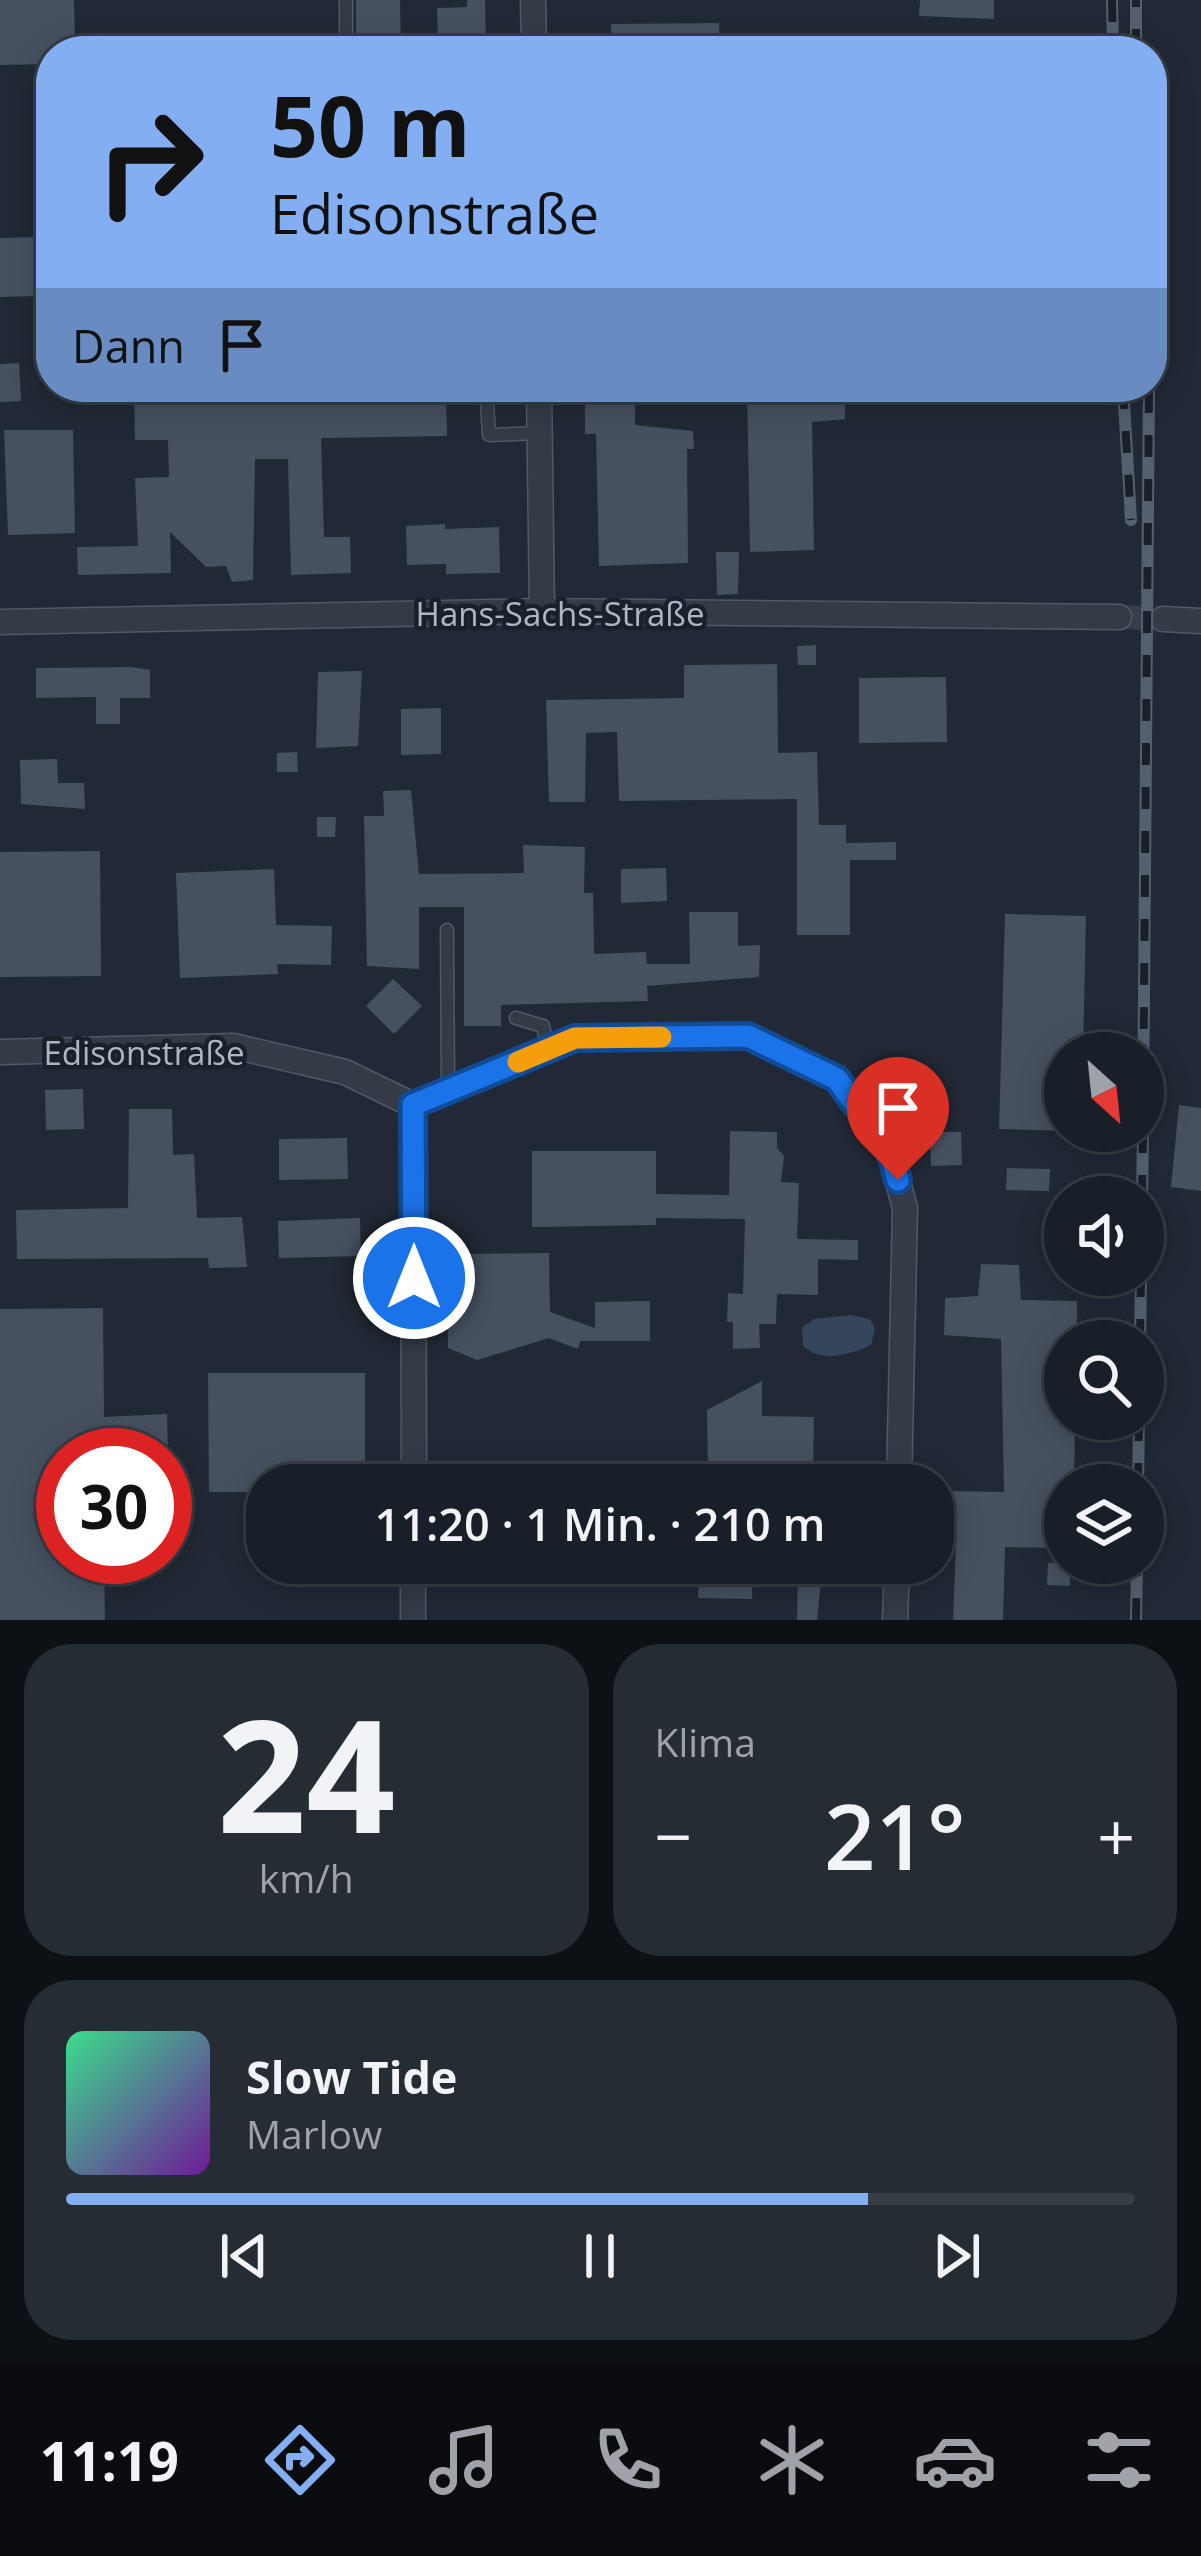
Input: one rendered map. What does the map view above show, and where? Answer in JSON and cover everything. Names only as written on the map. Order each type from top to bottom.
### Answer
[{"type":"street","points":[[533,0],[534,36]]},
{"type":"street","points":[[539,402],[542,611]]},
{"type":"street","name":"Hans-Sachs-Straße","points":[[0,622],[542,611],[1119,616]]},
{"type":"street","points":[[1162,619],[1201,621]]},
{"type":"street","points":[[414,1464],[413,1105],[575,1038],[748,1036],[837,1079],[890,1152],[905,1208],[899,1464]]},
{"type":"street","name":"Edisonstraße","points":[[0,1052],[233,1046],[345,1072],[413,1105]]},
{"type":"street","points":[[413,1584],[413,1620]]},
{"type":"street","points":[[895,1620],[896,1584]]},
{"type":"lane","points":[[346,0],[346,36]]},
{"type":"lane","points":[[487,402],[489,434],[540,434]]},
{"type":"lane","points":[[447,931],[448,1091]]},
{"type":"lane","points":[[516,1018],[543,1027],[548,1049]]},
{"type":"water","points":[[851,1315],[870,1319],[875,1329],[871,1345],[827,1356],[803,1346],[802,1328],[814,1319]]},
{"type":"building","points":[[0,0],[74,0],[75,36],[36,36],[36,64],[0,65]]},
{"type":"building","points":[[356,0],[400,0],[401,36],[356,36]]},
{"type":"building","points":[[467,0],[485,0],[486,36],[438,36],[437,8],[467,7]]},
{"type":"building","points":[[920,0],[994,0],[994,19],[919,16]]},
{"type":"building","points":[[719,23],[719,36],[611,36],[611,24]]},
{"type":"building","points":[[36,237],[36,296],[0,297],[0,238]]},
{"type":"building","points":[[19,363],[21,401],[0,402],[0,364]]},
{"type":"building","points":[[134,402],[446,402],[447,436],[321,438],[324,537],[350,537],[351,573],[291,575],[288,459],[255,459],[253,580],[232,582],[226,566],[206,567],[170,532],[171,573],[78,575],[77,547],[138,546],[135,478],[169,477],[168,440],[135,440]]},
{"type":"building","points":[[585,402],[635,402],[635,425],[693,431],[694,449],[687,449],[688,563],[599,566],[596,434],[585,434]]},
{"type":"building","points":[[747,402],[845,402],[845,419],[812,422],[814,550],[750,552]]},
{"type":"building","points":[[4,430],[73,430],[75,533],[8,535]]},
{"type":"building","points":[[445,524],[445,529],[499,527],[500,573],[446,574],[446,564],[407,565],[406,526]]},
{"type":"building","points":[[716,552],[739,552],[738,594],[717,595]]},
{"type":"building","points":[[816,645],[816,665],[798,665],[797,646]]},
{"type":"building","points":[[777,664],[778,753],[817,752],[819,825],[846,825],[846,843],[896,842],[896,860],[850,860],[850,935],[797,935],[797,799],[619,801],[617,732],[586,733],[585,802],[549,802],[546,700],[684,698],[684,665]]},
{"type":"building","points":[[36,668],[150,670],[150,698],[120,698],[120,724],[96,724],[96,697],[36,698]]},
{"type":"building","points":[[362,671],[358,746],[316,748],[318,672]]},
{"type":"building","points":[[946,677],[947,742],[859,743],[859,678]]},
{"type":"building","points":[[441,708],[441,754],[401,755],[401,709]]},
{"type":"building","points":[[297,752],[298,772],[277,772],[277,753]]},
{"type":"building","points":[[57,759],[58,783],[84,783],[85,809],[21,804],[20,760]]},
{"type":"building","points":[[411,790],[419,874],[524,873],[523,845],[585,847],[584,893],[593,893],[594,954],[646,952],[647,964],[690,964],[689,912],[738,912],[738,946],[760,945],[759,977],[647,986],[648,1001],[501,1005],[501,1026],[464,1026],[464,907],[419,907],[419,969],[367,966],[364,816],[384,816],[383,791]]},
{"type":"building","points":[[317,817],[336,817],[335,837],[317,837]]},
{"type":"building","points":[[100,851],[101,976],[0,977],[0,852]]},
{"type":"building","points":[[666,868],[667,901],[621,903],[621,869]]},
{"type":"building","points":[[274,869],[276,925],[332,926],[331,965],[277,964],[278,974],[180,978],[176,873]]},
{"type":"building","points":[[1005,914],[1086,916],[1083,1032],[1044,1032],[1044,1130],[999,1129]]},
{"type":"building","points":[[393,979],[422,1006],[394,1034],[366,1006]]},
{"type":"building","points":[[83,1089],[84,1129],[46,1130],[45,1090]]},
{"type":"building","points":[[1179,1105],[1201,1108],[1201,1191],[1171,1187]]},
{"type":"building","points":[[129,1109],[172,1109],[173,1155],[194,1154],[197,1218],[242,1217],[247,1267],[209,1268],[208,1258],[17,1259],[16,1210],[128,1208]]},
{"type":"building","points":[[730,1131],[777,1132],[777,1148],[784,1156],[781,1182],[799,1183],[797,1239],[858,1240],[858,1260],[818,1259],[818,1295],[777,1294],[776,1324],[759,1324],[760,1348],[733,1349],[733,1322],[727,1322],[728,1293],[743,1294],[745,1219],[656,1218],[656,1225],[532,1227],[532,1151],[656,1151],[656,1194],[729,1195]]},
{"type":"building","points":[[930,1132],[961,1132],[962,1165],[931,1166]]},
{"type":"building","points":[[347,1138],[348,1179],[279,1180],[279,1139]]},
{"type":"building","points":[[1007,1168],[1050,1169],[1050,1176],[1044,1176],[1044,1191],[1006,1190]]},
{"type":"building","points":[[360,1218],[361,1256],[279,1258],[278,1221]]},
{"type":"building","points":[[549,1253],[550,1312],[595,1328],[595,1302],[650,1301],[650,1341],[580,1341],[578,1349],[549,1338],[477,1360],[448,1348],[448,1254]]},
{"type":"building","points":[[981,1264],[1019,1265],[1021,1300],[1077,1301],[1077,1320],[1044,1320],[1044,1440],[1075,1440],[1074,1464],[1044,1464],[1044,1548],[1005,1547],[1003,1620],[953,1620],[954,1491],[1004,1492],[1001,1339],[944,1335],[945,1298],[978,1296]]},
{"type":"building","points":[[103,1308],[104,1417],[167,1414],[167,1428],[36,1428],[36,1584],[104,1584],[105,1620],[0,1620],[0,1309]]},
{"type":"building","points":[[208,1373],[365,1373],[365,1464],[246,1464],[246,1492],[209,1492]]},
{"type":"building","points":[[762,1381],[762,1416],[814,1417],[813,1464],[708,1464],[707,1410]]},
{"type":"building","points":[[698,1584],[752,1584],[752,1599],[698,1598]]},
{"type":"building","points":[[798,1584],[821,1584],[817,1620],[797,1620]]},
{"type":"tunnel","points":[[1119,617],[1163,619]]},
{"type":"railway","points":[[1112,0],[1113,36]]},
{"type":"railway","points":[[1136,0],[1136,36]]},
{"type":"railway","points":[[1124,402],[1131,520]]},
{"type":"railway","points":[[1144,1032],[1149,402]]},
{"type":"railway","points":[[1142,1176],[1143,1152]]},
{"type":"railway","points":[[1140,1320],[1141,1296]]},
{"type":"railway","points":[[1138,1464],[1139,1440]]},
{"type":"railway","points":[[1136,1620],[1137,1584]]},
{"type":"slow traffic","points":[[518,1062],[575,1038],[661,1037]]},
{"type":"route","points":[[414,1278],[413,1105],[575,1038],[748,1036],[837,1079],[890,1152],[898,1180]]}]
